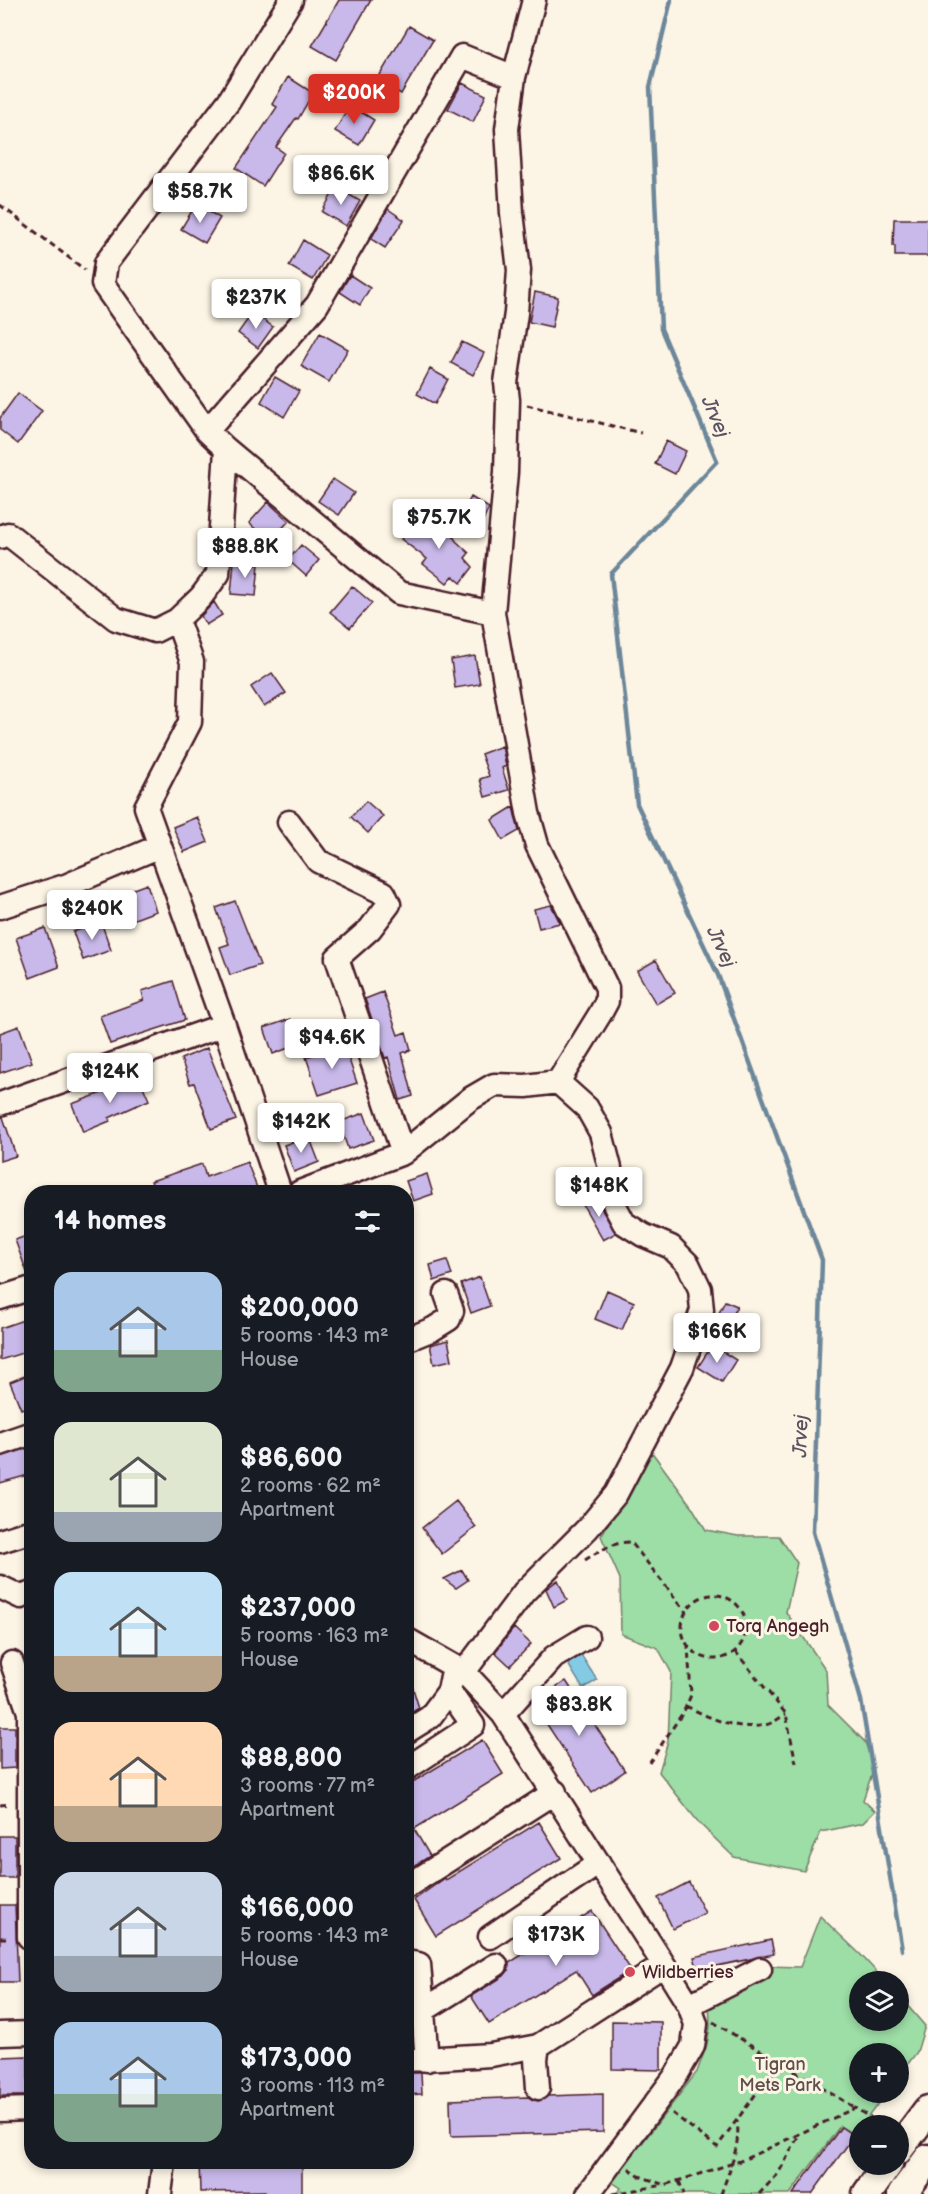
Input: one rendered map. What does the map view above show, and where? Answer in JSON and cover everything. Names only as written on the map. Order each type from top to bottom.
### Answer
[{"type":"main road","points":[[909,2135],[928,2110]]},
{"type":"main road","points":[[902,2194],[928,2159]]},
{"type":"main road","points":[[867,2194],[880,2175]]},
{"type":"street","points":[[291,0],[230,101],[106,263],[103,284],[207,431],[226,449],[399,593],[493,613]]},
{"type":"street","points":[[534,0],[514,77],[507,129],[512,213],[519,270],[507,383],[506,472],[493,613],[528,813],[537,844],[607,988],[607,1001],[558,1082]]},
{"type":"street","points":[[207,431],[317,305],[462,56],[514,77]]},
{"type":"street","points":[[0,537],[8,534],[117,619],[155,631],[177,620],[201,597],[218,574],[226,449]]},
{"type":"street","points":[[177,620],[192,662],[190,722],[146,807],[224,1025],[278,1185]]},
{"type":"street","points":[[289,822],[318,861],[384,893],[389,904],[370,929],[337,958],[403,1154]]},
{"type":"street","points":[[0,907],[68,885],[160,846]]},
{"type":"street","points":[[0,1104],[224,1025]]},
{"type":"street","points":[[319,1185],[403,1154],[470,1099],[494,1085],[526,1086],[558,1082],[588,1108],[602,1133],[610,1168],[608,1185],[624,1223],[643,1235],[671,1247],[688,1264],[700,1289],[702,1310],[682,1368],[616,1494],[588,1528],[524,1592],[460,1669],[449,1691],[430,1717],[414,1727]]},
{"type":"street","points":[[0,1298],[24,1290]]},
{"type":"street","points":[[414,1337],[449,1319],[452,1311],[446,1294]]},
{"type":"street","points":[[1,1441],[24,1435]]},
{"type":"street","points":[[0,1541],[24,1534]]},
{"type":"street","points":[[0,1587],[21,1597],[24,1596]]},
{"type":"street","points":[[503,1713],[554,1657],[587,1637]]},
{"type":"street","points":[[414,1643],[460,1669],[503,1713],[664,1965],[689,2006],[696,2024],[693,2046],[677,2074],[588,2194]]},
{"type":"street","points":[[15,1662],[24,1696]]},
{"type":"street","points":[[414,1764],[473,1725],[449,1691]]},
{"type":"street","points":[[414,1882],[555,1792]]},
{"type":"street","points":[[490,1937],[600,1863]]},
{"type":"street","points":[[414,1963],[418,1964],[424,2010],[417,2060],[491,2055],[538,2046],[664,1965]]},
{"type":"street","points":[[424,2010],[496,1965]]},
{"type":"street","points":[[689,2006],[760,1969]]},
{"type":"street","points":[[0,2034],[24,2033]]},
{"type":"street","points":[[538,2046],[536,2059],[538,2088]]},
{"type":"street","points":[[0,2110],[24,2109]]},
{"type":"street","points":[[160,2194],[163,2169]]},
{"type":"path","points":[[0,205],[103,284]]},
{"type":"path","points":[[508,400],[641,433]]},
{"type":"path","points":[[560,1557],[572,1568],[601,1550],[621,1542],[631,1542],[686,1612]]},
{"type":"path","points":[[711,1595],[730,1599],[744,1614],[746,1624],[742,1643],[726,1656],[716,1659],[705,1657],[695,1652],[688,1644],[683,1634],[686,1612],[701,1598],[711,1595]]},
{"type":"path","points":[[649,1763],[691,1695],[688,1644]]},
{"type":"path","points":[[735,1651],[786,1714],[796,1763]]},
{"type":"path","points":[[686,1706],[709,1717],[738,1726],[766,1725],[786,1714]]},
{"type":"path","points":[[708,2019],[866,2115]]},
{"type":"path","points":[[664,2106],[717,2146],[780,2061]]},
{"type":"path","points":[[612,2194],[665,2185],[732,2164],[855,2108]]},
{"type":"path","points":[[721,2194],[732,2164],[739,2131],[737,2119]]},
{"type":"path","points":[[759,2194],[778,2174],[800,2133]]},
{"type":"path","points":[[621,2163],[639,2176],[665,2185]]},
{"type":"path","points":[[679,2181],[684,2194]]},
{"type":"green space","points":[[651,1451],[706,1530],[738,1536],[779,1536],[797,1563],[786,1612],[826,1670],[828,1705],[865,1742],[874,1768],[863,1800],[875,1811],[863,1823],[821,1832],[804,1871],[734,1857],[699,1823],[659,1772],[668,1741],[671,1672],[658,1648],[621,1634],[620,1579],[601,1536]]},
{"type":"green space","name":"Tigran Mets Park","points":[[820,1916],[876,1971],[849,1971],[849,2031],[909,2031],[909,2008],[925,2026],[917,2052],[909,2063],[909,2043],[849,2043],[849,2103],[878,2103],[870,2115],[849,2115],[849,2132],[840,2126],[790,2194],[617,2194],[621,2188],[612,2182],[697,2072],[707,2044],[710,2027],[709,1997],[766,1966],[800,1967]]},
{"type":"water","points":[[581,1655],[597,1680],[583,1689],[568,1664]]},
{"type":"building","points":[[339,0],[371,0],[336,60],[312,46]]},
{"type":"building","points":[[409,26],[433,40],[401,94],[377,80]]},
{"type":"building","points":[[288,77],[313,93],[298,119],[296,118],[276,147],[284,153],[263,186],[236,168],[277,107],[272,104]]},
{"type":"building","points":[[462,83],[486,95],[473,122],[448,109]]},
{"type":"building","points":[[350,105],[374,120],[359,145],[335,131]]},
{"type":"building","points":[[336,187],[360,201],[346,226],[322,212]]},
{"type":"building","points":[[196,204],[220,218],[205,243],[181,229]]},
{"type":"building","points":[[388,209],[404,220],[385,248],[371,239]]},
{"type":"building","points":[[894,219],[928,219],[928,256],[895,256]]},
{"type":"building","points":[[303,240],[327,255],[313,280],[289,266]]},
{"type":"building","points":[[350,275],[370,288],[360,305],[340,292]]},
{"type":"building","points":[[535,292],[558,297],[552,327],[529,322]]},
{"type":"building","points":[[253,312],[273,327],[258,348],[238,333]]},
{"type":"building","points":[[320,333],[348,349],[329,382],[301,366]]},
{"type":"building","points":[[462,342],[484,353],[473,375],[451,363]]},
{"type":"building","points":[[430,369],[448,379],[435,404],[417,394]]},
{"type":"building","points":[[275,377],[299,391],[284,417],[261,402]]},
{"type":"building","points":[[18,393],[42,411],[18,444],[0,430],[0,418]]},
{"type":"building","points":[[666,441],[686,451],[675,474],[655,464]]},
{"type":"building","points":[[333,479],[354,493],[339,515],[318,501]]},
{"type":"building","points":[[471,497],[489,508],[482,523],[463,512]]},
{"type":"building","points":[[268,502],[289,521],[269,542],[249,523]]},
{"type":"building","points":[[420,515],[432,524],[437,522],[447,526],[456,541],[469,553],[465,558],[473,567],[461,583],[453,576],[447,583],[423,564],[427,559],[401,539]]},
{"type":"building","points":[[301,545],[319,560],[306,576],[288,560]]},
{"type":"building","points":[[234,562],[259,564],[256,596],[231,594]]},
{"type":"building","points":[[352,586],[372,603],[350,628],[330,612]]},
{"type":"building","points":[[214,602],[222,615],[206,625],[201,616]]},
{"type":"building","points":[[475,656],[480,684],[455,688],[451,660]]},
{"type":"building","points":[[272,673],[286,693],[264,707],[251,687]]},
{"type":"building","points":[[502,746],[506,766],[502,768],[509,790],[485,797],[480,779],[489,776],[481,754]]},
{"type":"building","points":[[366,801],[383,816],[368,833],[351,817]]},
{"type":"building","points":[[513,807],[519,831],[503,840],[492,820]]},
{"type":"building","points":[[197,817],[208,842],[184,852],[173,827]]},
{"type":"building","points":[[147,884],[156,911],[116,926],[106,899]]},
{"type":"building","points":[[235,901],[260,965],[230,975],[220,947],[229,944],[216,908]]},
{"type":"building","points":[[551,905],[560,923],[539,928],[534,909]]},
{"type":"building","points":[[101,922],[111,950],[83,960],[73,932]]},
{"type":"building","points":[[45,928],[59,967],[30,978],[16,938]]},
{"type":"building","points":[[656,960],[675,993],[656,1004],[637,971]]},
{"type":"building","points":[[173,981],[185,1020],[110,1044],[100,1016],[144,1000],[142,991]]},
{"type":"building","points":[[383,992],[398,1035],[406,1032],[411,1050],[402,1053],[413,1096],[400,1100],[388,1057],[385,1058],[365,999]]},
{"type":"building","points":[[290,1019],[299,1044],[273,1054],[264,1028]]},
{"type":"building","points":[[19,1026],[32,1062],[0,1073],[0,1033]]},
{"type":"building","points":[[344,1045],[357,1083],[319,1095],[306,1057]]},
{"type":"building","points":[[207,1048],[236,1120],[211,1129],[194,1083],[190,1084],[181,1059]]},
{"type":"building","points":[[138,1075],[149,1100],[109,1118],[110,1121],[83,1132],[72,1104],[118,1087],[116,1084]]},
{"type":"building","points":[[364,1113],[374,1140],[348,1149],[339,1122]]},
{"type":"building","points":[[0,1117],[3,1117],[16,1156],[0,1161]]},
{"type":"building","points":[[309,1136],[319,1162],[294,1172],[284,1145]]},
{"type":"building","points":[[247,1162],[256,1185],[152,1185],[151,1181],[202,1164],[206,1177]]},
{"type":"building","points":[[427,1174],[433,1194],[414,1201],[414,1185],[407,1185],[406,1181]]},
{"type":"building","points":[[598,1196],[603,1212],[616,1233],[603,1240],[583,1205]]},
{"type":"building","points":[[24,1237],[24,1264],[15,1240]]},
{"type":"building","points":[[447,1260],[452,1275],[434,1281],[430,1265]]},
{"type":"building","points":[[480,1277],[490,1306],[471,1313],[461,1284]]},
{"type":"building","points":[[607,1290],[634,1302],[622,1330],[595,1319]]},
{"type":"building","points":[[725,1301],[737,1306],[731,1319],[719,1313]]},
{"type":"building","points":[[24,1320],[24,1352],[0,1360],[0,1328]]},
{"type":"building","points":[[448,1340],[452,1360],[434,1364],[430,1345]]},
{"type":"building","points":[[712,1345],[736,1360],[722,1382],[698,1367]]},
{"type":"building","points":[[24,1376],[24,1408],[21,1409],[10,1382]]},
{"type":"building","points":[[24,1450],[24,1476],[0,1483],[0,1457]]},
{"type":"building","points":[[456,1501],[476,1527],[442,1554],[422,1528]]},
{"type":"building","points":[[462,1570],[468,1580],[456,1588],[444,1579]]},
{"type":"building","points":[[558,1580],[567,1600],[554,1607],[546,1589]]},
{"type":"building","points":[[514,1628],[531,1644],[510,1666],[495,1652]]},
{"type":"building","points":[[566,1681],[625,1771],[592,1793],[533,1703]]},
{"type":"building","points":[[414,1692],[419,1708],[414,1711]]},
{"type":"building","points":[[0,1727],[15,1727],[15,1768],[0,1769]]},
{"type":"building","points":[[482,1740],[503,1774],[414,1829],[414,1781]]},
{"type":"building","points":[[539,1822],[561,1858],[436,1936],[414,1900],[445,1878],[446,1880]]},
{"type":"building","points":[[414,1829],[430,1856],[414,1866]]},
{"type":"building","points":[[0,1836],[15,1836],[15,1878],[0,1878]]},
{"type":"building","points":[[689,1882],[705,1913],[673,1929],[658,1898]]},
{"type":"building","points":[[0,1905],[15,1905],[18,1982],[0,1982]]},
{"type":"building","points":[[592,1911],[631,1970],[592,1995],[576,1970],[489,2024],[471,1996],[504,1976],[508,1971],[509,1963]]},
{"type":"building","points":[[771,1940],[774,1954],[698,1970],[694,1957]]},
{"type":"building","points":[[612,2021],[661,2022],[661,2070],[612,2069]]},
{"type":"building","points":[[24,2056],[24,2096],[0,2096],[0,2057]]},
{"type":"building","points":[[414,2073],[421,2073],[422,2094],[414,2094]]},
{"type":"building","points":[[603,2094],[603,2132],[451,2136],[450,2100],[528,2097],[538,2101],[548,2096]]},
{"type":"building","points":[[841,2127],[849,2133],[849,2143],[812,2194],[793,2194]]},
{"type":"building","points":[[199,2169],[302,2169],[302,2194],[265,2194],[265,2191],[200,2192]]},
{"type":"waterway","name":"Jrvej","points":[[671,0],[650,87],[661,329],[717,461],[611,574],[637,804],[718,975],[822,1260],[813,1532],[861,1700],[902,1950]]},
{"type":"place","name":"Torq Angegh","points":[[714,1626]]},
{"type":"place","name":"Wildberries","points":[[630,1972]]}]
